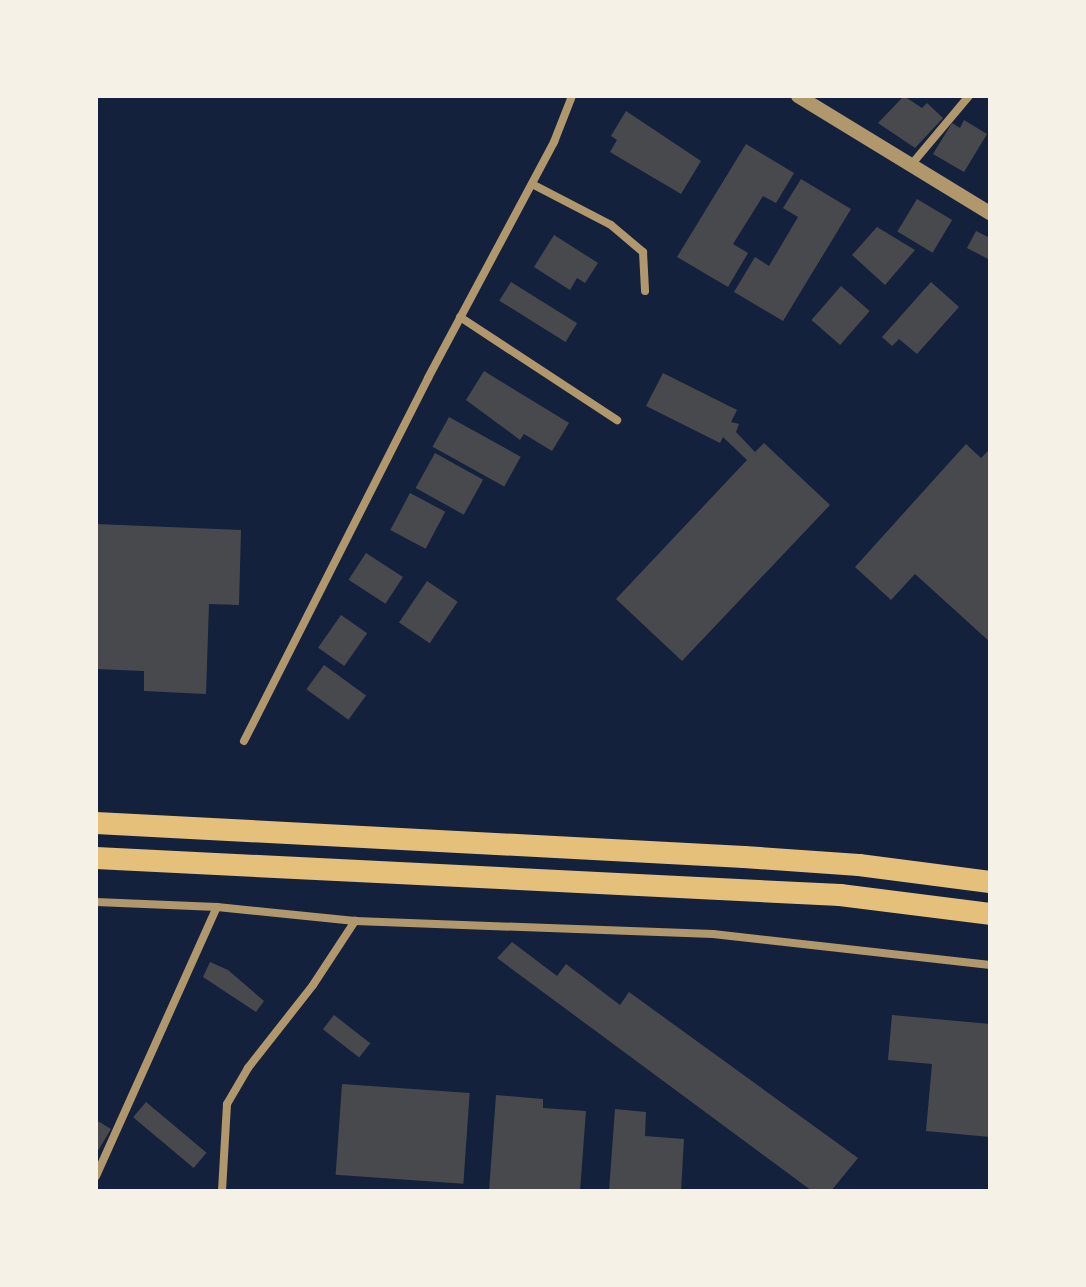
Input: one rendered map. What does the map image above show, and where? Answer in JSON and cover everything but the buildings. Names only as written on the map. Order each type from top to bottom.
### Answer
[{"type":"highway","points":[[96,823],[787,860],[990,882]]},
{"type":"highway","points":[[96,858],[840,895],[990,914]]},
{"type":"street","points":[[244,741],[460,317],[554,142],[572,96]]},
{"type":"street","points":[[798,96],[990,213]]},
{"type":"street","points":[[911,165],[969,96]]},
{"type":"street","points":[[532,184],[611,225],[643,252],[645,291]]},
{"type":"street","points":[[460,317],[617,420]]},
{"type":"street","points":[[96,902],[217,907],[355,921],[713,934],[990,965]]},
{"type":"street","points":[[96,1176],[217,907]]},
{"type":"street","points":[[222,1191],[227,1104],[248,1068],[313,985],[355,921]]}]
